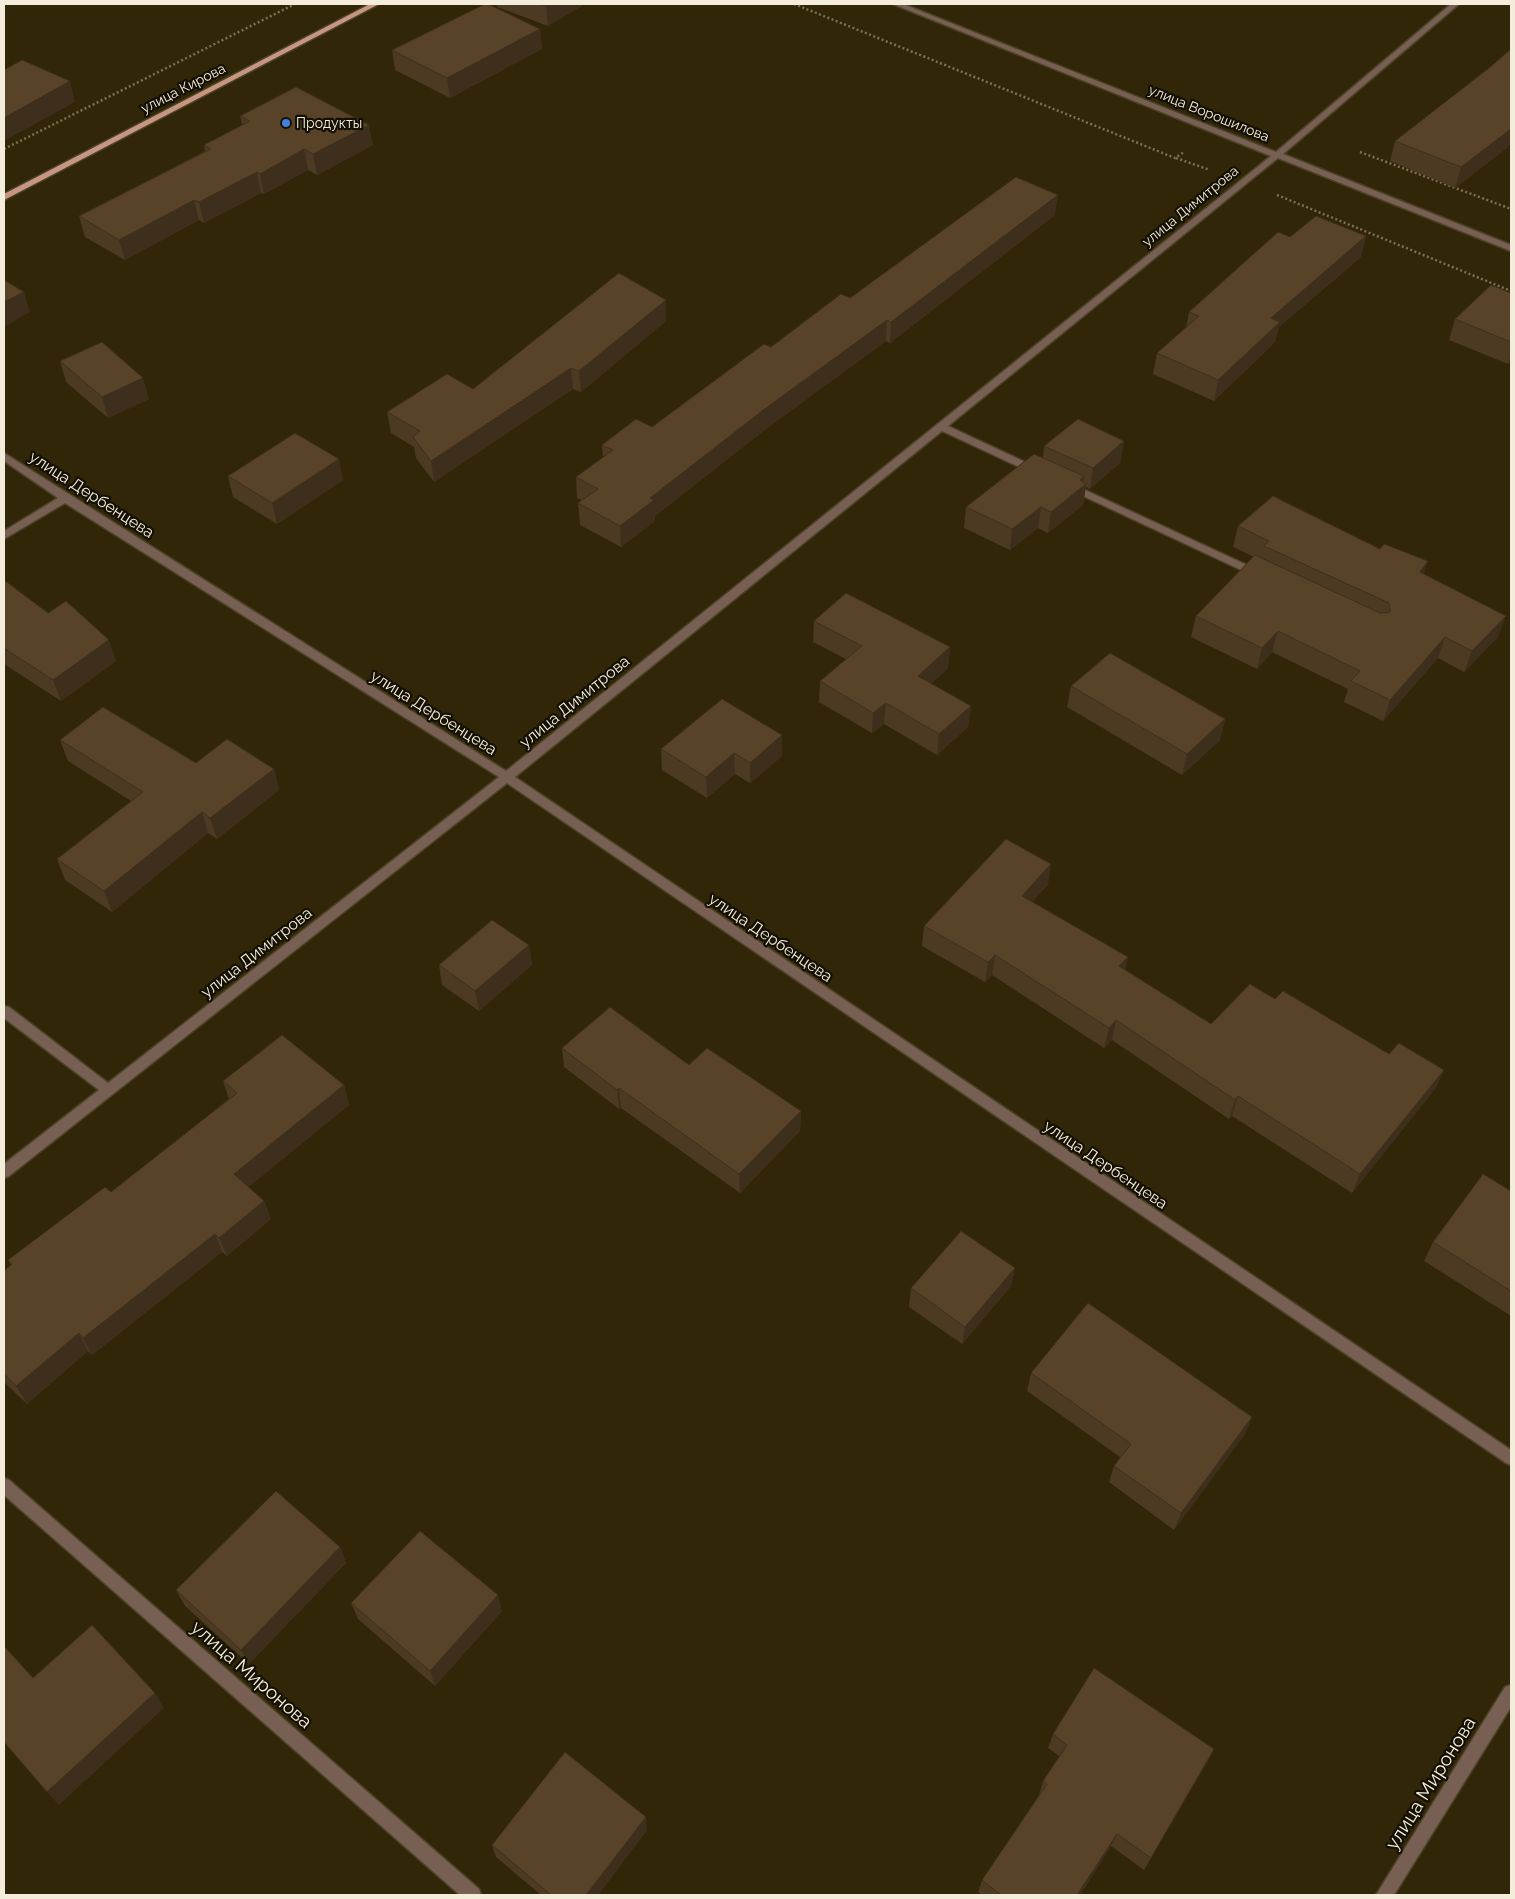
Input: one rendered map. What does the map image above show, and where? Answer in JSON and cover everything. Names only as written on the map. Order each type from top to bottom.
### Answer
[{"type":"main road","name":"улица Кирова","points":[[4,197],[375,4]]},
{"type":"street","name":"улица Ворошилова","points":[[897,4],[1511,248]]},
{"type":"street","name":"улица Димитрова","points":[[4,1172],[507,777],[1244,182],[1455,4]]},
{"type":"street","points":[[941,427],[1271,580]]},
{"type":"street","name":"улица Дербенцева","points":[[4,456],[65,498],[507,777],[1511,1458]]},
{"type":"street","points":[[4,536],[65,498]]},
{"type":"street","points":[[4,1011],[108,1090]]},
{"type":"street","name":"улица Миронова","points":[[4,1485],[473,1895]]},
{"type":"street","name":"улица Миронова","points":[[1384,1895],[1511,1693]]},
{"type":"path","points":[[4,149],[295,4]]},
{"type":"path","points":[[794,4],[1175,158],[1244,182],[1511,291]]},
{"type":"path","points":[[1175,158],[1215,130]]},
{"type":"path","points":[[1359,151],[1511,209]]},
{"type":"building","points":[[485,4],[540,29],[447,78],[392,50]]},
{"type":"building","points":[[1511,49],[1511,129],[1461,167],[1395,141],[1489,68]]},
{"type":"building","points":[[22,60],[70,81],[4,118],[4,70]]},
{"type":"building","points":[[296,87],[369,125],[313,154],[304,149],[260,174],[257,172],[199,202],[194,200],[119,240],[79,216],[211,149],[204,145],[250,121],[240,116]]},
{"type":"building","points":[[1016,177],[1058,195],[891,322],[887,320],[766,408],[650,498],[654,500],[620,526],[578,503],[598,489],[576,477],[613,450],[602,445],[636,419],[652,427],[764,344],[771,347],[841,294],[850,298]]},
{"type":"building","points":[[1316,216],[1366,236],[1271,318],[1280,322],[1218,380],[1157,353],[1199,316],[1189,312],[1278,232],[1290,237]]},
{"type":"building","points":[[619,273],[666,300],[579,371],[571,368],[431,461],[413,437],[420,431],[387,412],[447,374],[473,389]]},
{"type":"building","points":[[4,280],[24,292],[4,302]]},
{"type":"building","points":[[1491,285],[1511,293],[1511,342],[1455,319]]},
{"type":"building","points":[[102,342],[143,378],[102,397],[60,361]]},
{"type":"building","points":[[1078,419],[1124,441],[1093,468],[1044,446]]},
{"type":"building","points":[[295,433],[339,459],[272,503],[228,476]]},
{"type":"building","points":[[1034,454],[1084,476],[1080,480],[1086,484],[1051,512],[1041,507],[1012,529],[966,507]]},
{"type":"building","points":[[1273,496],[1380,549],[1384,544],[1428,561],[1420,572],[1506,616],[1472,651],[1445,637],[1390,700],[1351,681],[1360,671],[1278,631],[1262,648],[1196,616],[1255,555],[1380,613],[1390,612],[1389,603],[1264,546],[1269,541],[1238,526]]},
{"type":"building","points":[[4,580],[48,613],[66,601],[109,640],[53,680],[4,648]]},
{"type":"building","points":[[846,593],[950,647],[918,676],[971,706],[939,734],[886,703],[873,713],[820,681],[862,646],[814,621]]},
{"type":"building","points":[[1110,653],[1225,719],[1187,754],[1071,686]]},
{"type":"building","points":[[722,699],[782,735],[750,763],[734,753],[706,777],[661,749]]},
{"type":"building","points":[[103,707],[196,763],[227,739],[274,769],[210,818],[202,812],[104,891],[57,859],[143,792],[60,740]]},
{"type":"building","points":[[1006,839],[1051,864],[1022,896],[1128,957],[1119,966],[1211,1024],[1250,984],[1275,999],[1283,991],[1389,1054],[1399,1043],[1444,1070],[1360,1174],[1238,1096],[1235,1100],[1116,1020],[1109,1028],[995,955],[988,962],[924,926]]},
{"type":"building","points":[[492,920],[529,945],[475,991],[439,965]]},
{"type":"building","points":[[610,1007],[689,1065],[707,1048],[801,1111],[739,1174],[619,1088],[617,1090],[562,1048]]},
{"type":"building","points":[[282,1035],[344,1085],[234,1174],[264,1201],[219,1238],[215,1234],[83,1338],[79,1333],[16,1386],[4,1374],[4,1271],[12,1264],[8,1260],[105,1187],[111,1192],[237,1093],[223,1081]]},
{"type":"building","points":[[1483,1174],[1511,1191],[1511,1291],[1433,1242]]},
{"type":"building","points":[[961,1231],[1015,1268],[965,1327],[911,1288]]},
{"type":"building","points":[[1088,1303],[1252,1417],[1181,1513],[1114,1466],[1131,1444],[1031,1373]]},
{"type":"building","points":[[276,1491],[340,1547],[241,1650],[176,1590]]},
{"type":"building","points":[[420,1531],[498,1595],[430,1671],[351,1603]]},
{"type":"building","points":[[92,1625],[155,1693],[47,1792],[4,1742],[4,1646],[33,1678]]},
{"type":"building","points":[[1094,1668],[1214,1749],[1151,1858],[1117,1834],[1077,1895],[1001,1895],[982,1880],[1047,1784],[1043,1781],[1067,1745],[1053,1734]]},
{"type":"building","points":[[565,1752],[646,1817],[586,1895],[551,1895],[492,1845]]},
{"type":"place","name":"Продукты","points":[[286,123]]}]
